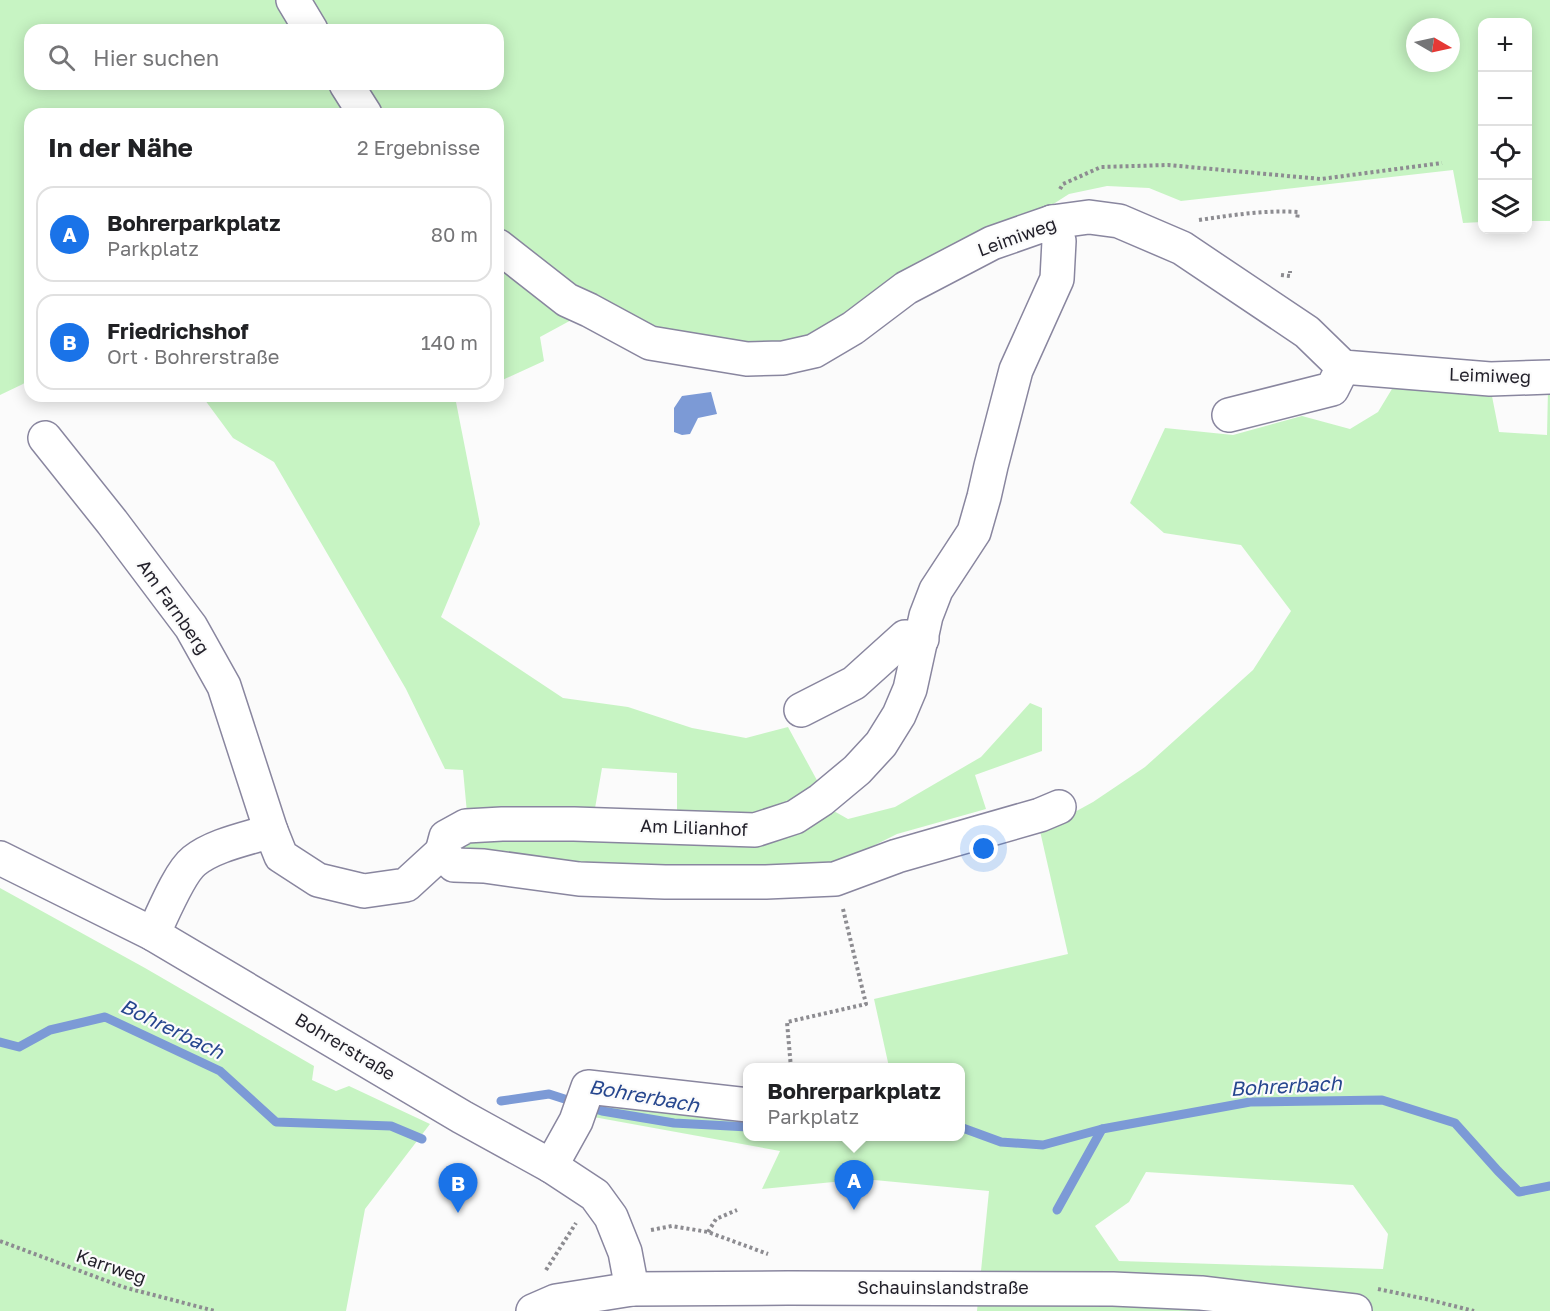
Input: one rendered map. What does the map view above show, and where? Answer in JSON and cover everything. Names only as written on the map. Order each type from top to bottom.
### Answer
[{"type":"street","points":[[293,0],[307,24]]},
{"type":"street","points":[[350,90],[361,108]]},
{"type":"street","name":"Leimiweg","points":[[504,251],[567,300],[650,343],[747,358],[783,358],[814,351],[853,328],[906,288],[992,243],[1052,222],[1089,217],[1119,220],[1182,248],[1307,332],[1343,367],[1490,379],[1550,377]]},
{"type":"street","name":"Am Lilianhof","points":[[271,831],[281,856],[318,880],[364,891],[406,885],[442,852],[446,837],[466,825],[574,824],[755,830],[795,817],[830,793],[857,770],[881,744],[899,715],[910,689],[926,616],[936,590],[974,532],[1016,370],[1057,279],[1059,241],[1052,222]]},
{"type":"street","points":[[1182,248],[1211,249],[1243,272]]},
{"type":"street","points":[[1228,415],[1332,389],[1343,367]]},
{"type":"street","name":"Am Farnberg","points":[[45,438],[191,627],[224,686],[271,831]]},
{"type":"street","points":[[801,710],[854,683],[905,637],[922,639]]},
{"type":"street","points":[[442,852],[454,865],[484,866],[579,879],[665,882],[835,879],[897,856],[1040,815],[1059,807]]},
{"type":"street","points":[[153,934],[179,882],[193,862],[220,847],[271,831]]},
{"type":"street","name":"Bohrerstraße","points":[[0,858],[153,934],[462,1117],[551,1166],[595,1195],[611,1217],[625,1252],[632,1289]]},
{"type":"street","points":[[551,1166],[576,1121],[588,1087],[743,1105]]},
{"type":"street","name":"Schauinslandstraße","points":[[535,1310],[556,1301],[632,1289],[788,1288],[1113,1289],[1201,1293],[1355,1311]]},
{"type":"path","points":[[1052,222],[1048,207],[1063,184],[1101,167],[1168,165],[1321,179],[1442,163]]},
{"type":"path","points":[[1275,211],[1275,219]]},
{"type":"path","points":[[1182,248],[1190,221],[1275,211],[1298,212],[1297,220]]},
{"type":"path","points":[[791,1063],[787,1022],[866,1004],[835,879]]},
{"type":"path","points":[[535,1310],[531,1293],[595,1195]]},
{"type":"path","points":[[708,1232],[716,1219],[736,1210]]},
{"type":"path","points":[[619,1237],[672,1226],[708,1232],[785,1261],[788,1288]]},
{"type":"path","name":"Karrweg","points":[[0,1241],[123,1287],[215,1311]]},
{"type":"green space","points":[[0,0],[1550,0],[1550,221],[1532,221],[1532,18],[1478,18],[1478,222],[1463,223],[1453,170],[1181,201],[1149,188],[1107,186],[1069,194],[1025,222],[781,351],[654,332],[599,305],[540,337],[544,361],[504,379],[504,108],[24,108],[24,383],[0,395]]},
{"type":"green space","points":[[1395,384],[1491,391],[1499,432],[1547,435],[1548,389],[1550,389],[1550,1311],[977,1311],[989,1191],[864,1179],[762,1189],[780,1151],[588,1116],[596,1098],[743,1116],[743,1141],[965,1141],[965,1063],[888,1063],[874,999],[1068,954],[1040,831],[1093,802],[1145,767],[1253,670],[1291,611],[1241,545],[1164,533],[1130,503],[1165,428],[1233,435],[1302,416],[1350,429],[1378,412]],"holes":[[[1146,1172],[1353,1185],[1388,1234],[1383,1269],[1119,1261],[1095,1226],[1129,1202]]]},
{"type":"green space","points":[[206,402],[456,402],[480,524],[441,617],[563,698],[628,707],[692,728],[746,738],[788,727],[819,784],[763,819],[677,818],[677,773],[602,768],[594,814],[467,813],[463,770],[445,769],[406,689],[274,462],[233,438]]},
{"type":"green space","points":[[1030,703],[1042,708],[1042,751],[975,775],[986,809],[897,834],[830,866],[737,872],[466,856],[454,845],[465,837],[832,810],[848,819],[895,807],[981,757]]},
{"type":"green space","points":[[0,888],[145,968],[314,1066],[312,1080],[336,1091],[349,1086],[430,1124],[365,1209],[346,1311],[0,1311]]},
{"type":"water","points":[[711,392],[717,414],[698,418],[690,434],[682,435],[674,432],[674,408],[682,396]]},
{"type":"waterway","name":"Bohrerbach","points":[[0,1042],[19,1047],[50,1030],[105,1017],[220,1071],[276,1122],[391,1126],[422,1139]]},
{"type":"waterway","name":"Bohrerbach","points":[[501,1101],[549,1094],[602,1111],[674,1123],[743,1127]]},
{"type":"waterway","name":"Bohrerbach","points":[[965,1129],[1001,1142],[1043,1145],[1102,1129],[1250,1102],[1382,1100],[1455,1123],[1519,1192],[1550,1186]]},
{"type":"waterway","points":[[1057,1210],[1102,1129]]},
{"type":"place","name":"Bohrerparkplatz","points":[[854,1210]]},
{"type":"place","name":"Friedrichshof","points":[[458,1213]]}]
